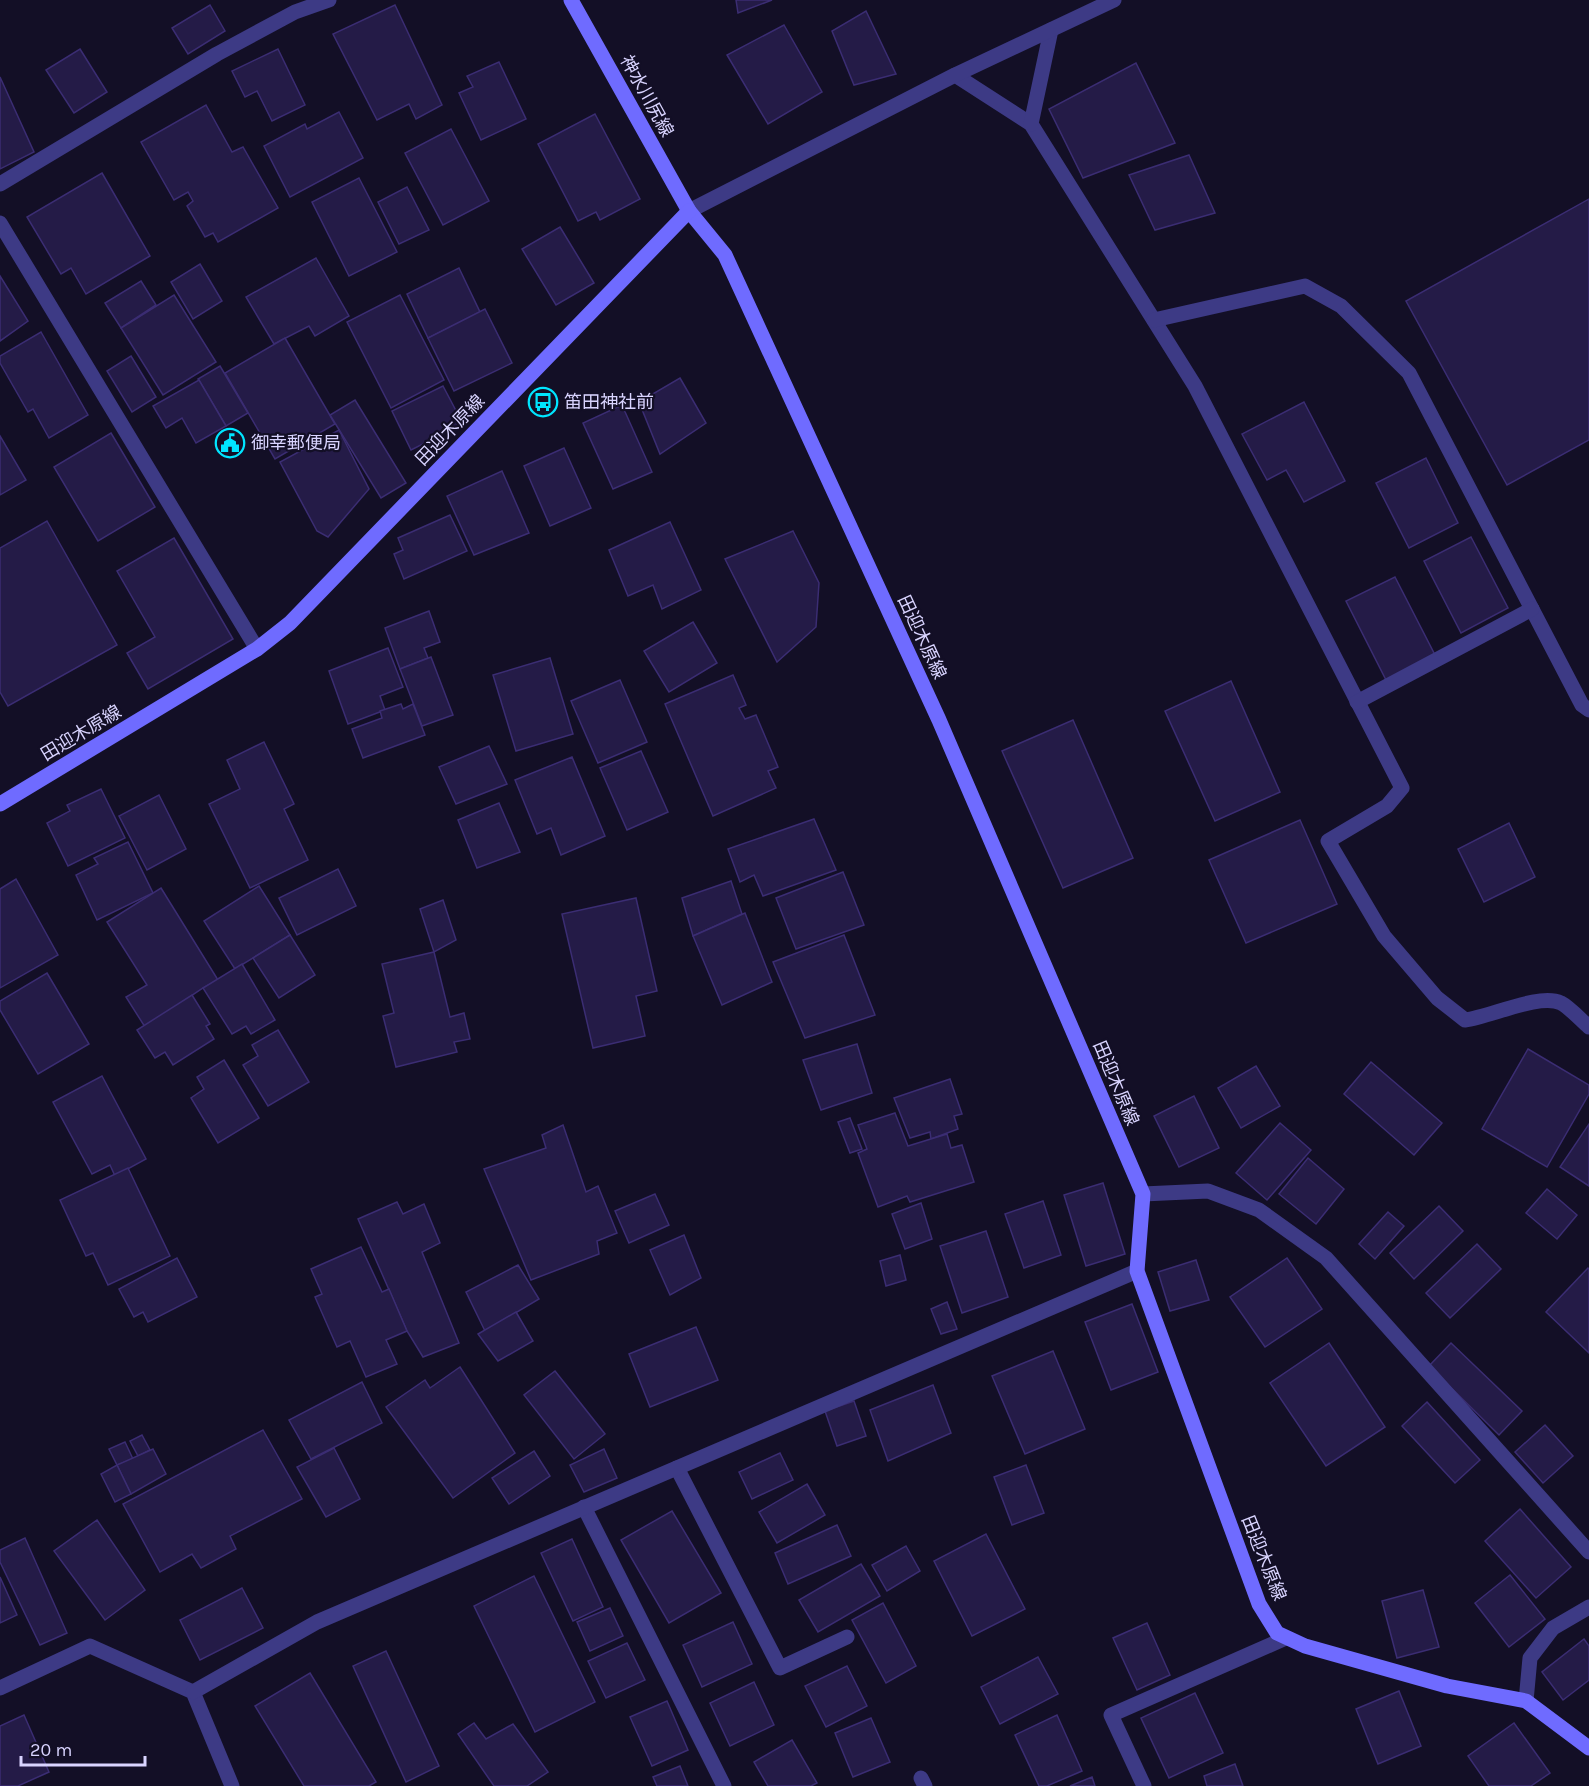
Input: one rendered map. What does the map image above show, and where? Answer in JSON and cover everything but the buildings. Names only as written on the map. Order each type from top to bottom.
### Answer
[{"type":"main road","name":"神水川尻線","points":[[571,0],[688,211]]},
{"type":"main road","name":"田迎木原線","points":[[0,804],[257,649],[290,623],[688,211],[725,255],[939,720],[1143,1194],[1137,1271],[1259,1604],[1277,1633],[1286,1638],[1305,1646],[1447,1686],[1526,1701],[1589,1748]]},
{"type":"street","points":[[0,184],[217,54],[295,12],[329,0]]},
{"type":"street","points":[[688,211],[955,75],[1114,0]]},
{"type":"street","points":[[1031,124],[1051,30]]},
{"type":"street","points":[[955,75],[1031,124],[1154,320],[1195,386],[1402,789],[1387,806],[1328,841],[1384,936],[1437,998],[1466,1020],[1478,1019],[1538,1000],[1560,1002],[1589,1027]]},
{"type":"street","points":[[0,224],[257,649]]},
{"type":"street","points":[[1154,320],[1305,286],[1341,306],[1409,373],[1582,705],[1589,710]]},
{"type":"street","points":[[1357,702],[1532,609]]},
{"type":"street","points":[[1143,1194],[1208,1191],[1259,1210],[1326,1258],[1589,1552]]},
{"type":"street","points":[[192,1692],[317,1622],[1137,1271]]},
{"type":"street","points":[[677,1468],[780,1668],[848,1637]]},
{"type":"street","points":[[584,1507],[724,1786]]},
{"type":"street","points":[[1526,1701],[1530,1658],[1553,1628],[1589,1607]]},
{"type":"street","points":[[1144,1786],[1111,1715],[1286,1638]]},
{"type":"street","points":[[0,1688],[90,1646],[192,1692],[232,1786]]},
{"type":"place","name":"笛田神社前","points":[[543,402]]},
{"type":"place","name":"御幸郵便局","points":[[230,443]]}]
